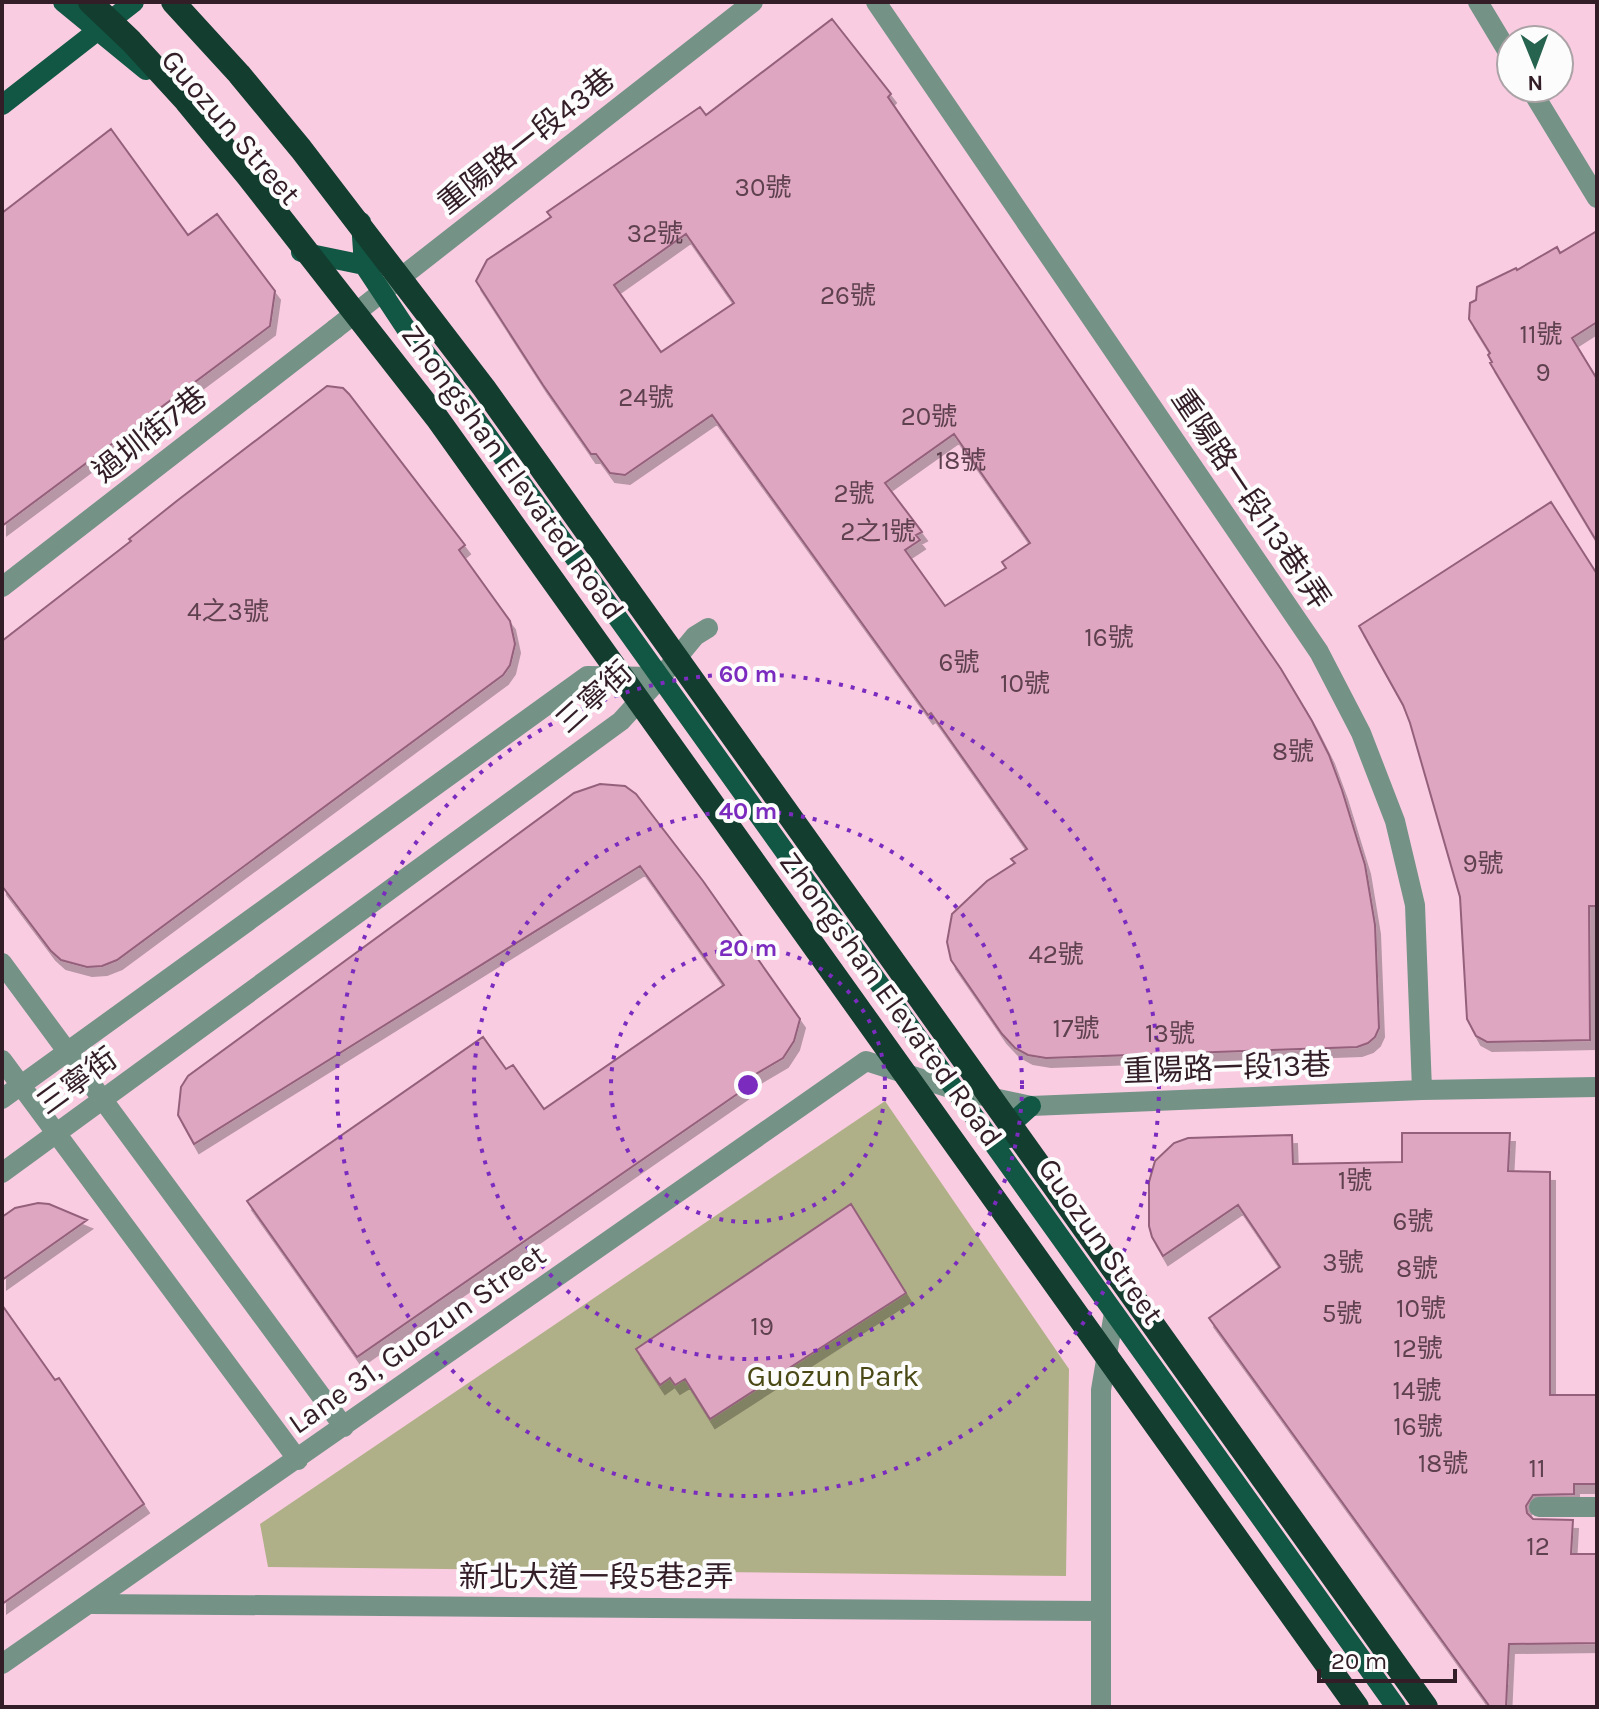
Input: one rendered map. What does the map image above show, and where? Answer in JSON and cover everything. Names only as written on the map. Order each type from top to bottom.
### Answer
[{"type":"highway","name":"Zhongshan Elevated Road","points":[[90,2],[186,101],[437,418],[1357,1707]]},
{"type":"highway","name":"Zhongshan Elevated Road","points":[[173,2],[239,74],[301,149],[484,388],[1426,1707]]},
{"type":"main road","name":"Guozun Street","points":[[63,2],[148,72],[298,251],[364,265]]},
{"type":"main road","points":[[2,105],[134,2]]},
{"type":"main road","name":"Guozun Street","points":[[188,2],[295,127],[360,209],[364,265],[381,294],[467,407],[661,677],[1396,1707]]},
{"type":"main road","points":[[1029,1193],[1009,1152],[1011,1124],[1031,1106]]},
{"type":"street","name":"重陽路一段43巷","points":[[335,329],[753,2]]},
{"type":"street","name":"重陽路一段113巷1弄","points":[[876,2],[1319,652],[1361,733],[1395,821],[1415,905],[1422,1090]]},
{"type":"street","points":[[1478,2],[1495,30]]},
{"type":"street","points":[[1540,104],[1597,198]]},
{"type":"street","name":"過圳街7巷","points":[[2,587],[335,329]]},
{"type":"street","points":[[661,677],[695,636],[708,628]]},
{"type":"street","name":"三寧街","points":[[2,1099],[587,676],[661,677]]},
{"type":"street","name":"三寧街","points":[[2,1173],[621,721],[661,677]]},
{"type":"street","points":[[2,963],[344,1427]]},
{"type":"street","points":[[2,1060],[298,1460]]},
{"type":"street","name":"重陽路一段13巷","points":[[866,1061],[956,1090],[1031,1106],[1422,1090],[1597,1087]]},
{"type":"street","name":"Lane 31, Guozun Street","points":[[2,1664],[866,1061]]},
{"type":"street","points":[[1101,1707],[1101,1390],[1114,1313]]},
{"type":"street","points":[[1539,1507],[1597,1507]]},
{"type":"street","name":"新北大道一段5巷2弄","points":[[92,1604],[1101,1611]]},
{"type":"green space","name":"Guozun Park","points":[[885,1101],[1069,1369],[1066,1576],[268,1567],[260,1524]]},
{"type":"building","points":[[832,19],[891,94],[888,97],[1281,669],[1312,721],[1342,790],[1365,865],[1375,925],[1379,1028],[1368,1043],[1357,1047],[1046,1058],[1028,1055],[1015,1048],[1002,1034],[951,960],[947,942],[952,914],[987,881],[1015,863],[1011,859],[1027,849],[712,415],[625,475],[610,473],[596,454],[591,454],[476,281],[487,260],[551,217],[547,212],[700,107],[706,115]],"holes":[[[686,234],[734,303],[661,352],[614,285]],[[954,434],[1030,543],[1002,562],[1006,568],[945,606],[905,550],[920,540],[916,535],[922,532],[885,483]]]},
{"type":"building","points":[[111,129],[188,235],[217,214],[275,291],[270,326],[2,526],[2,213]]},
{"type":"building","points":[[1597,231],[1597,322],[1572,338],[1597,379],[1597,542],[1490,363],[1490,353],[1469,319],[1470,303],[1476,300],[1477,287],[1517,270],[1557,247],[1560,253]]},
{"type":"building","points":[[327,386],[343,388],[349,394],[465,545],[459,550],[510,621],[515,644],[510,665],[503,675],[117,960],[102,966],[87,967],[61,960],[2,886],[2,641]]},
{"type":"building","points":[[1551,502],[1597,574],[1597,906],[1589,906],[1590,1040],[1487,1042],[1476,1036],[1467,1019],[1460,897],[1410,723],[1359,626]]},
{"type":"building","points":[[600,784],[625,786],[636,794],[703,881],[800,1019],[794,1041],[783,1058],[739,1084],[743,1090],[357,1357],[247,1201],[483,1037],[506,1069],[513,1065],[544,1109],[724,985],[640,866],[194,1144],[178,1115],[181,1087],[188,1076],[574,793]]},
{"type":"building","points":[[1402,1133],[1510,1133],[1508,1171],[1550,1172],[1550,1395],[1597,1395],[1597,1484],[1574,1484],[1574,1494],[1533,1495],[1526,1506],[1527,1513],[1533,1519],[1573,1520],[1571,1554],[1597,1554],[1597,1643],[1509,1644],[1506,1707],[1490,1707],[1209,1318],[1280,1267],[1238,1205],[1163,1256],[1149,1226],[1149,1182],[1155,1161],[1174,1143],[1188,1138],[1292,1135],[1293,1164],[1402,1162]]},
{"type":"building","points":[[49,1204],[87,1220],[2,1280],[2,1217],[15,1208]]},
{"type":"building","points":[[851,1204],[906,1293],[710,1419],[685,1379],[675,1385],[670,1378],[660,1385],[636,1349]]},
{"type":"building","points":[[2,1305],[55,1380],[59,1378],[144,1504],[2,1604]]}]
